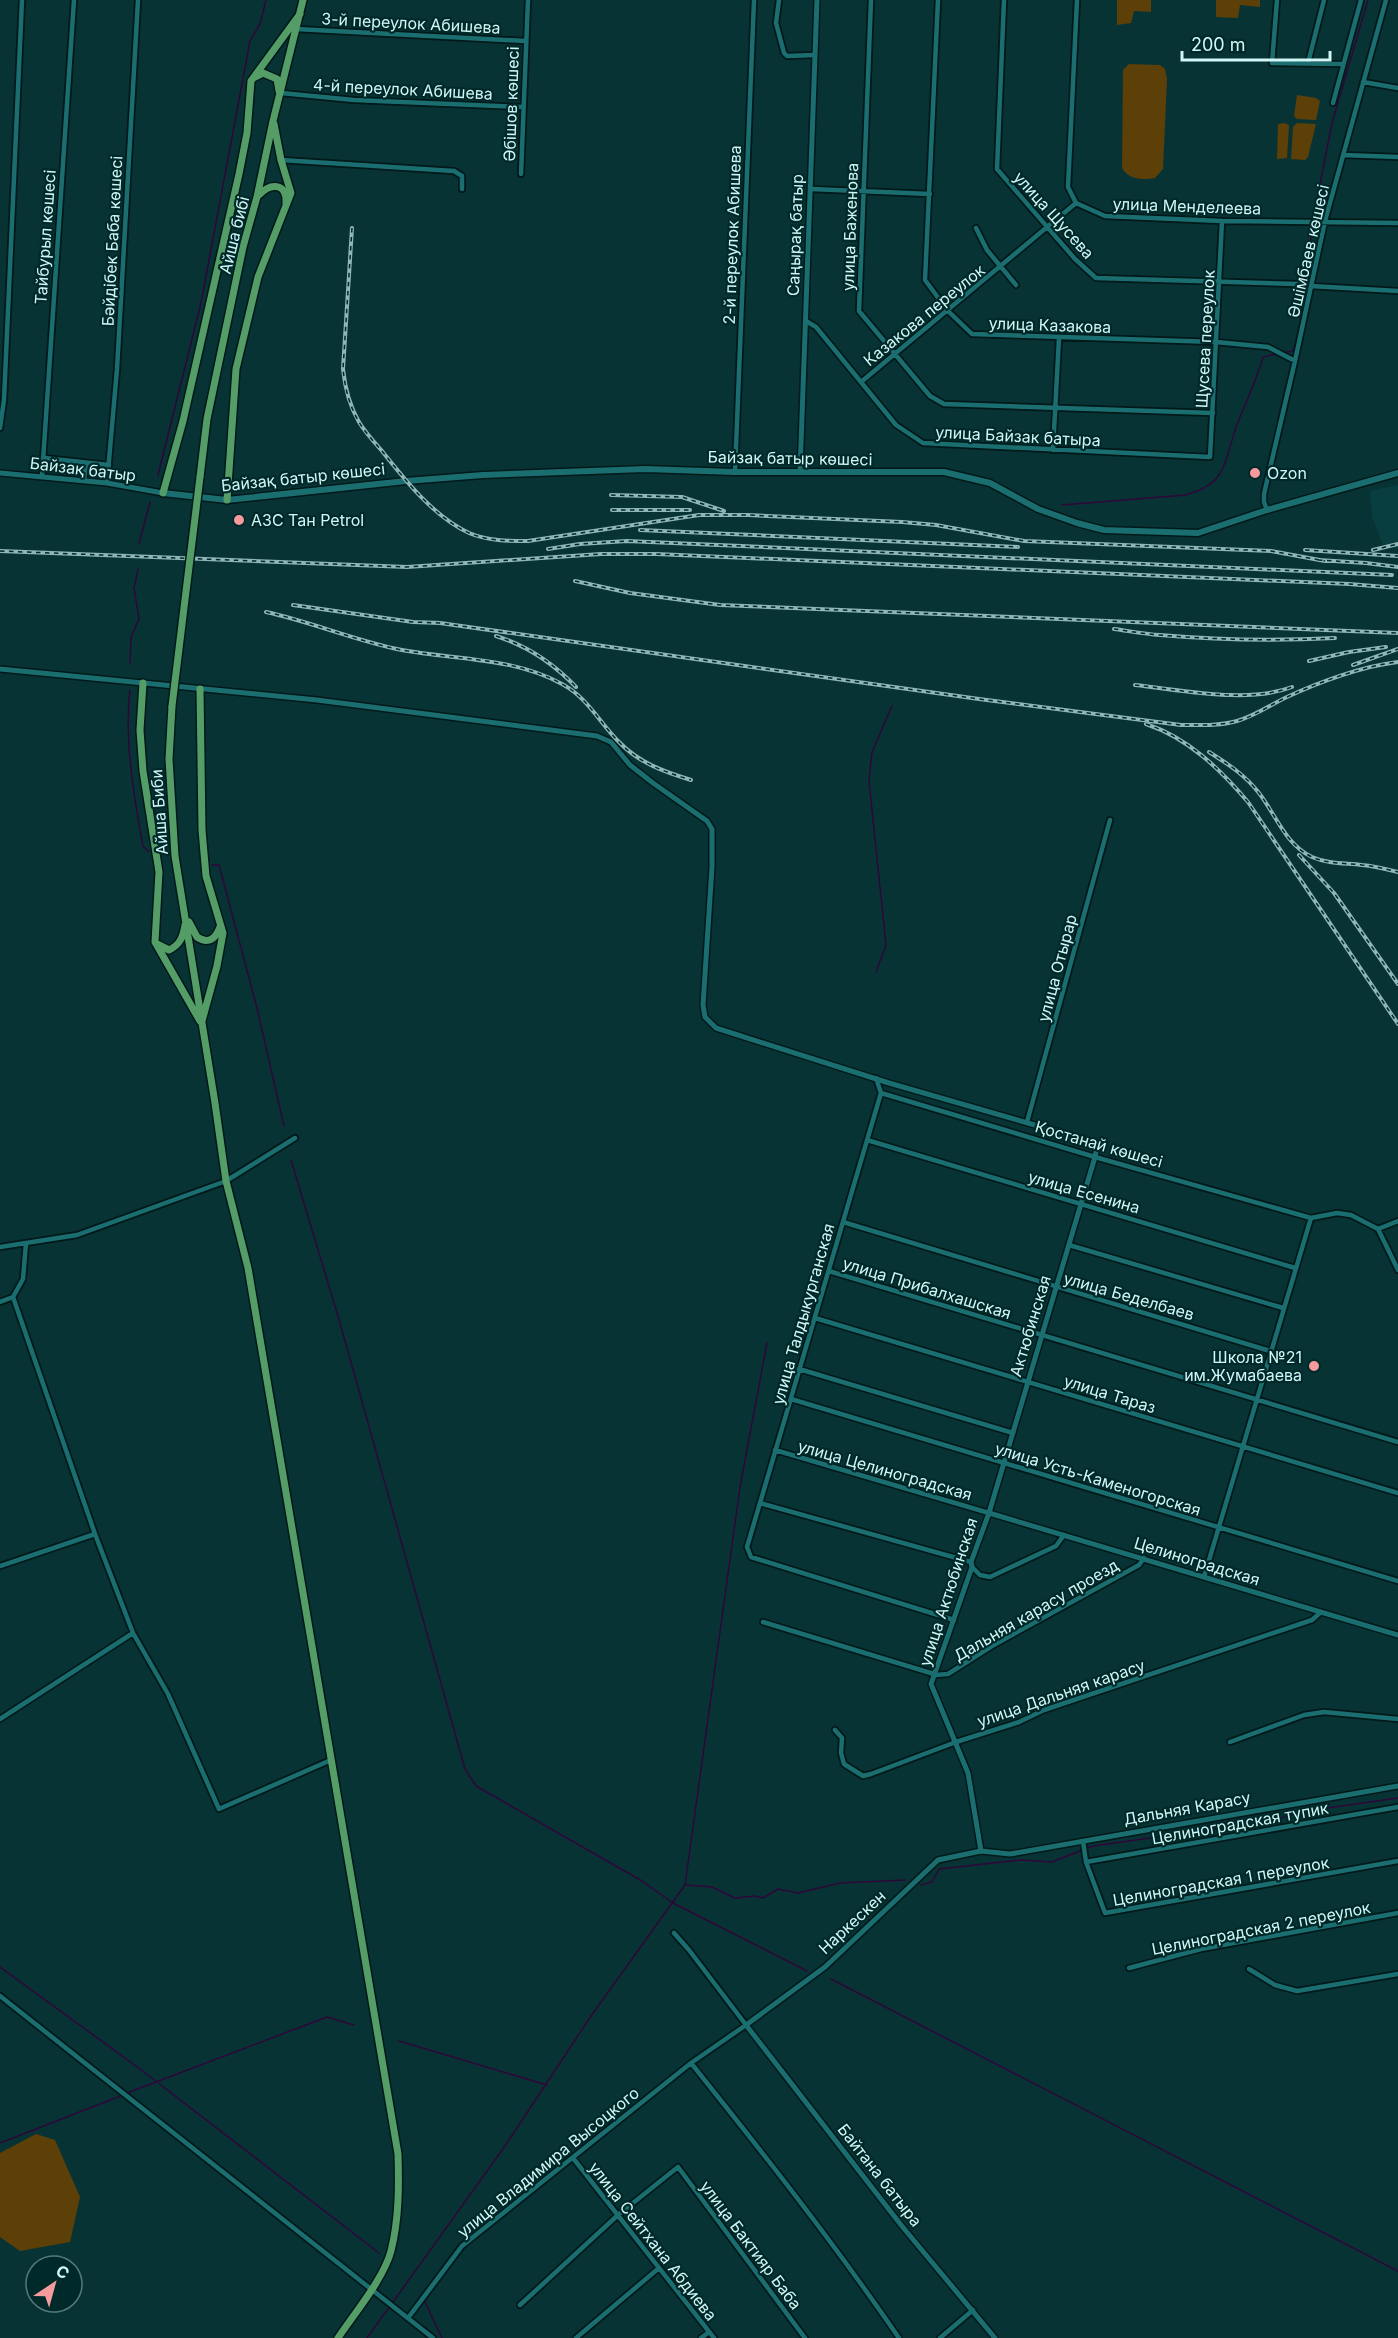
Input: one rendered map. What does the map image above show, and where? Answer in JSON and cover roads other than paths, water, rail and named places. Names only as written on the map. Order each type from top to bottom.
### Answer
[{"type":"main road","name":"Айша бибі","points":[[172,706],[207,419],[243,247],[257,197],[303,0]]},
{"type":"main road","points":[[163,493],[179,439],[239,174],[247,133],[251,81],[300,14]]},
{"type":"main road","points":[[251,81],[263,73],[273,75],[277,79],[280,96]]},
{"type":"main road","points":[[227,500],[236,369],[258,278],[291,193],[273,121]]},
{"type":"main road","points":[[257,197],[271,186],[282,189],[286,199],[284,213]]},
{"type":"main road","name":"Байзақ батыр көшесі","points":[[163,493],[227,500],[483,475],[645,469],[735,472],[944,472],[990,483],[1038,508],[1077,523],[1104,530],[1198,533],[1267,510],[1398,473]]},
{"type":"main road","points":[[143,683],[140,730],[143,771],[159,872],[155,942],[201,1023]]},
{"type":"main road","points":[[200,689],[200,757],[206,876],[222,933],[217,966],[201,1023]]},
{"type":"main road","name":"Айша Биби","points":[[172,706],[169,759],[175,856],[201,1023],[226,1181],[248,1268],[398,2154],[399,2198],[391,2253],[372,2289],[338,2338]]},
{"type":"main road","points":[[155,942],[169,950],[176,947],[183,935],[186,915]]},
{"type":"main road","points":[[186,915],[197,937],[202,940],[212,940],[217,936],[220,924]]},
{"type":"street","points":[[0,428],[4,400],[22,0]]},
{"type":"street","name":"Тайбурыл көшесі","points":[[42,476],[74,0]]},
{"type":"street","name":"Бәйдібек Баба көшесі","points":[[107,483],[117,369],[138,0]]},
{"type":"street","name":"Әбішов көшесі","points":[[521,174],[528,0]]},
{"type":"street","name":"2-й переулок Абишева","points":[[735,472],[754,0]]},
{"type":"street","points":[[779,0],[776,23],[784,53],[787,56],[815,55]]},
{"type":"street","name":"Саңырақ батыр","points":[[800,472],[817,0]]},
{"type":"street","name":"улица Баженова","points":[[872,0],[859,311],[930,396],[944,404],[1213,413]]},
{"type":"street","name":"улица Казакова","points":[[938,0],[925,280],[948,311],[972,334],[1216,342],[1268,346],[1295,361]]},
{"type":"street","name":"улица Щусева","points":[[1004,0],[997,169],[1075,259],[1096,278],[1298,284]]},
{"type":"street","points":[[1076,203],[1068,187],[1077,0]]},
{"type":"street","points":[[1277,0],[1272,63],[1343,64]]},
{"type":"street","points":[[1308,63],[1324,0]]},
{"type":"street","points":[[1333,104],[1362,0]]},
{"type":"street","name":"Әшімбаев көшесі","points":[[1267,510],[1264,494],[1295,361],[1324,220],[1386,0]]},
{"type":"street","name":"3-й переулок Абишева","points":[[296,29],[525,40]]},
{"type":"street","points":[[1363,82],[1398,88]]},
{"type":"street","name":"4-й переулок Абишева","points":[[280,96],[523,107]]},
{"type":"street","points":[[1342,156],[1398,157]]},
{"type":"street","points":[[281,160],[454,171],[460,172],[462,176],[462,189]]},
{"type":"street","points":[[811,189],[930,195]]},
{"type":"street","name":"Казакова переулок","points":[[861,382],[1076,203]]},
{"type":"street","name":"улица Менделеева","points":[[1076,203],[1105,216],[1222,221],[1324,220],[1398,223]]},
{"type":"street","name":"Щусева переулок","points":[[1210,458],[1222,221]]},
{"type":"street","name":"Казакова переулок","points":[[976,228],[987,250],[1016,285]]},
{"type":"street","points":[[1311,286],[1398,291]]},
{"type":"street","name":"улица Байзак батыра","points":[[806,321],[816,327],[896,425],[923,443],[1210,458]]},
{"type":"street","points":[[1053,450],[1059,338]]},
{"type":"street","points":[[44,458],[109,465]]},
{"type":"street","points":[[84,481],[86,463]]},
{"type":"street","name":"Байзақ батыр","points":[[0,473],[107,483],[163,493]]},
{"type":"street","points":[[0,669],[317,700],[597,736],[611,742],[630,765],[707,821],[712,829],[712,867],[703,1005],[708,1021],[716,1028],[1028,1122]]},
{"type":"street","name":"улица Отырар","points":[[1028,1122],[1110,820]]},
{"type":"street","points":[[876,1078],[881,1093]]},
{"type":"street","name":"улица Талдыкурганская","points":[[881,1093],[747,1547],[751,1557],[954,1620]]},
{"type":"street","name":"Қостанай көшесі","points":[[881,1093],[1311,1218]]},
{"type":"street","name":"Актюбинская","points":[[988,1513],[1097,1147],[1091,1140],[1028,1122]]},
{"type":"street","points":[[0,1247],[77,1235],[226,1181],[295,1138]]},
{"type":"street","name":"улица Есенина","points":[[867,1140],[1295,1268]]},
{"type":"street","points":[[1204,1577],[1311,1218],[1337,1214],[1351,1215],[1378,1229],[1398,1270]]},
{"type":"street","points":[[1378,1229],[1398,1221]]},
{"type":"street","name":"улица Беделбаев","points":[[843,1222],[1270,1351]]},
{"type":"street","points":[[0,1302],[13,1298],[23,1279],[26,1243]]},
{"type":"street","points":[[1069,1245],[1283,1308]]},
{"type":"street","name":"улица Прибалхашская","points":[[829,1271],[1398,1442]]},
{"type":"street","points":[[13,1298],[95,1534],[133,1634],[168,1694],[219,1809],[331,1760]]},
{"type":"street","name":"улица Тараз","points":[[815,1318],[1398,1493]]},
{"type":"street","points":[[799,1369],[1012,1433]]},
{"type":"street","name":"улица Усть-Каменогорская","points":[[791,1399],[1398,1581]]},
{"type":"street","name":"улица Целиноградская","points":[[775,1450],[988,1513]]},
{"type":"street","points":[[760,1503],[972,1565],[980,1575],[990,1577],[1056,1546],[1064,1535]]},
{"type":"street","name":"Целиноградская","points":[[988,1513],[1398,1635]]},
{"type":"street","name":"улица Актюбинская","points":[[981,1851],[968,1773],[931,1684],[988,1513]]},
{"type":"street","points":[[0,1566],[95,1534]]},
{"type":"street","name":"Дальняя карасу проезд","points":[[935,1674],[948,1674],[992,1646],[1139,1565],[1144,1558]]},
{"type":"street","name":"улица Дальняя карасу","points":[[835,1730],[842,1738],[841,1753],[844,1764],[863,1776],[1019,1722],[1044,1710],[1312,1620],[1321,1612]]},
{"type":"street","points":[[763,1622],[935,1674]]},
{"type":"street","points":[[0,1719],[133,1634]]},
{"type":"street","points":[[1230,1742],[1304,1715],[1324,1712],[1398,1719]]},
{"type":"street","name":"Дальняя Карасу","points":[[981,1851],[1010,1854],[1398,1785]]},
{"type":"street","name":"Целиноградская тупик","points":[[1086,1860],[1398,1807]]},
{"type":"street","points":[[1083,1841],[1086,1860]]},
{"type":"street","name":"Наркескен","points":[[746,2025],[825,1967],[938,1860],[981,1851]]},
{"type":"street","name":"Целиноградская 1 переулок","points":[[1086,1860],[1105,1913],[1398,1861]]},
{"type":"street","name":"Целиноградская 2 переулок","points":[[1129,1968],[1201,1949],[1398,1913]]},
{"type":"street","points":[[674,1933],[746,2025]]},
{"type":"street","points":[[1249,1969],[1275,1984],[1297,1991],[1398,1974]]},
{"type":"street","points":[[0,1996],[432,2337]]},
{"type":"street","name":"улица Владимира Высоцкого","points":[[408,2318],[462,2246],[691,2063],[746,2025]]},
{"type":"street","name":"Байтана батыра","points":[[746,2025],[897,2220],[995,2338]]},
{"type":"street","points":[[691,2063],[845,2259],[899,2338]]},
{"type":"street","name":"улица Сейтхана Абдиева","points":[[573,2158],[714,2338]]},
{"type":"street","name":"улица Бактияр Баба","points":[[618,2215],[678,2167],[805,2338]]},
{"type":"street","points":[[520,2306],[618,2215]]},
{"type":"street","points":[[576,2338],[659,2268]]},
{"type":"street","points":[[940,2338],[973,2310]]},
{"type":"street","points":[[701,2338],[709,2332]]},
{"type":"waterway","points":[[158,475],[201,303],[250,41],[260,24],[266,0]]},
{"type":"waterway","points":[[1313,220],[1332,123],[1368,0]]},
{"type":"waterway","points":[[1301,324],[1312,225]]},
{"type":"waterway","points":[[1282,353],[1293,351],[1300,329]]},
{"type":"waterway","points":[[1062,505],[1186,495],[1209,485],[1219,475],[1225,462],[1263,357],[1277,354]]},
{"type":"waterway","points":[[139,544],[150,502]]},
{"type":"waterway","points":[[130,664],[131,637],[139,619],[134,588],[138,569]]},
{"type":"waterway","points":[[130,690],[128,728],[131,768],[143,846],[149,852]]},
{"type":"waterway","points":[[876,972],[886,945],[869,781],[872,752],[892,706]]},
{"type":"waterway","points":[[212,865],[219,865],[257,1008],[284,1126]]},
{"type":"waterway","points":[[291,1160],[338,1316],[465,1769],[476,1786],[642,1881],[673,1903],[807,1971]]},
{"type":"waterway","points":[[393,2302],[505,2146],[591,2016],[685,1885],[740,1487],[767,1343]]},
{"type":"waterway","points":[[921,1885],[932,1882],[939,1869],[1021,1860],[1052,1862],[1093,1846],[1264,1822],[1313,1810],[1398,1798]]},
{"type":"waterway","points":[[686,1885],[712,1887],[735,1898],[755,1896],[763,1898],[778,1889],[798,1893],[840,1883],[905,1880]]},
{"type":"waterway","points":[[0,1967],[140,2069],[379,2253]]},
{"type":"waterway","points":[[831,1979],[1398,2271]]},
{"type":"waterway","points":[[127,2093],[327,2017],[354,2025]]},
{"type":"waterway","points":[[399,2041],[547,2085]]},
{"type":"waterway","points":[[0,2143],[123,2095]]},
{"type":"waterway","points":[[425,2302],[442,2338]]},
{"type":"waterway","points":[[367,2338],[390,2306]]},
{"type":"railway","points":[[352,228],[343,369],[346,390],[353,409],[367,433],[421,497],[456,526],[476,536],[498,540],[528,541],[699,515],[748,515],[936,525],[1024,541],[1271,551],[1325,561]]},
{"type":"railway","points":[[611,495],[682,497],[724,511]]},
{"type":"railway","points":[[612,510],[690,510]]},
{"type":"railway","points":[[640,530],[1018,547]]},
{"type":"railway","points":[[548,549],[627,541],[1392,575]]},
{"type":"railway","points":[[1373,550],[1398,544]]},
{"type":"railway","points":[[1305,550],[1398,556]]},
{"type":"railway","points":[[0,551],[407,567],[601,554],[656,554],[1398,588]]},
{"type":"railway","points":[[1318,560],[1398,567]]},
{"type":"railway","points":[[575,581],[630,593],[720,605],[1398,633]]},
{"type":"railway","points":[[293,605],[413,622],[440,623],[1181,725],[1230,723],[1244,719],[1327,680],[1370,667],[1398,662]]},
{"type":"railway","points":[[266,612],[402,650],[504,664],[543,675],[571,689],[579,696],[612,735],[635,756],[662,770],[691,780]]},
{"type":"railway","points":[[1114,629],[1154,635],[1226,639],[1335,638]]},
{"type":"railway","points":[[496,636],[539,656],[576,687]]},
{"type":"railway","points":[[1309,661],[1386,647]]},
{"type":"railway","points":[[1353,665],[1398,649]]},
{"type":"railway","points":[[1135,685],[1235,695],[1255,695],[1292,687]]},
{"type":"railway","points":[[1146,724],[1176,737],[1189,746],[1226,778],[1248,802],[1398,1024]]},
{"type":"railway","points":[[1209,752],[1236,770],[1254,787],[1288,837],[1312,857],[1324,861],[1371,866],[1398,872]]},
{"type":"railway","points":[[1299,855],[1334,893],[1398,984]]},
{"type":"place","name":"Ozon","points":[[1255,473]]},
{"type":"place","name":"АЗС Тан Petrol","points":[[239,520]]},
{"type":"place","name":"Школа №21 им.Жумабаева","points":[[1314,1366]]}]
